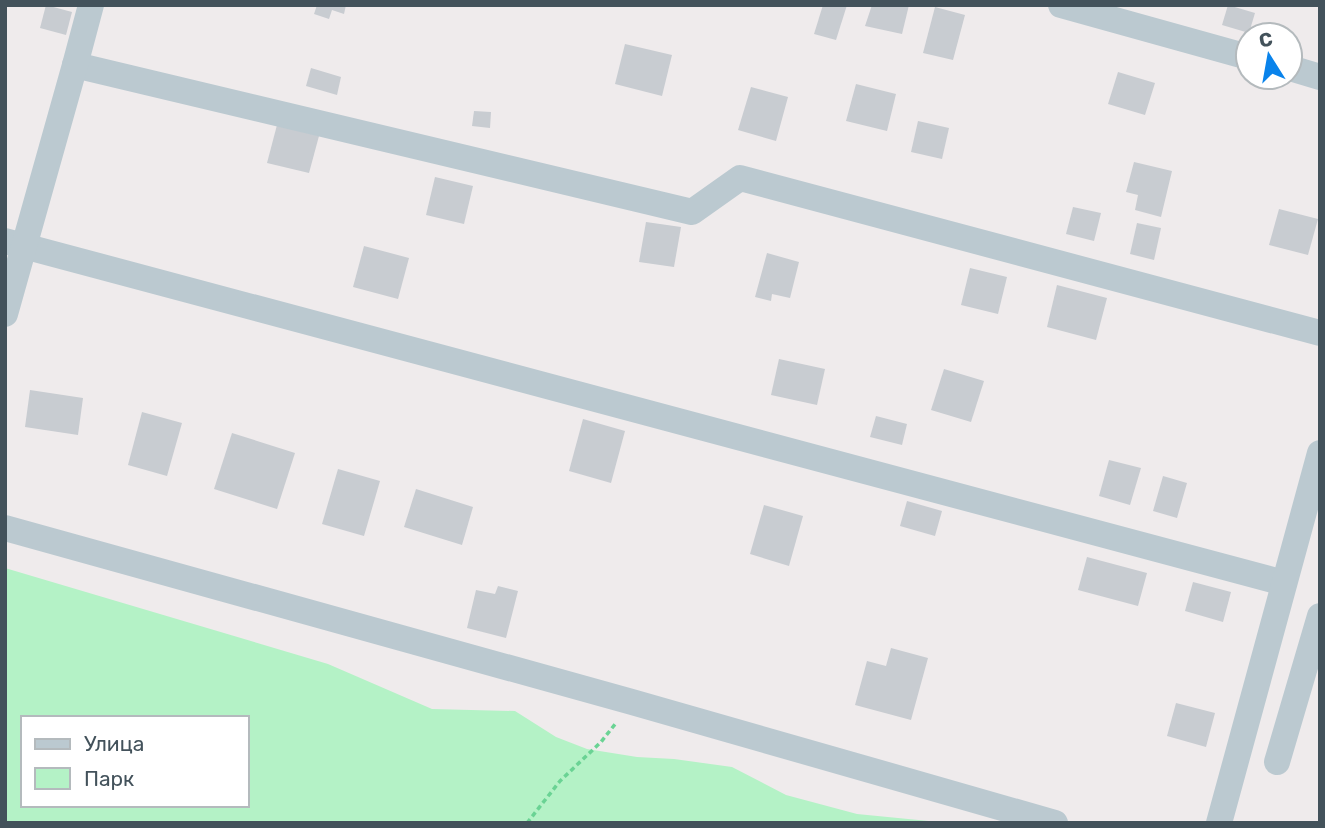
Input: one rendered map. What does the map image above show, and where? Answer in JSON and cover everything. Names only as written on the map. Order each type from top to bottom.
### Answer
[{"type":"lane","points":[[5,314],[15,243],[75,65],[91,5]]},
{"type":"lane","points":[[1061,5],[1234,53]]},
{"type":"lane","points":[[75,65],[692,212],[740,178],[1320,333]]},
{"type":"lane","points":[[15,243],[1284,583]]},
{"type":"lane","points":[[1219,823],[1320,453]]},
{"type":"lane","points":[[5,528],[1055,823]]},
{"type":"lane","points":[[1277,762],[1320,616]]},
{"type":"path","points":[[527,823],[560,782],[601,742],[632,702]]},
{"type":"green space","points":[[5,568],[328,664],[432,709],[515,711],[556,737],[587,749],[732,767],[786,795],[857,814],[949,823],[5,823]]},
{"type":"building","points":[[46,5],[72,12],[66,35],[40,28]]},
{"type":"building","points":[[317,5],[346,5],[344,14],[332,10],[329,19],[314,14]]},
{"type":"building","points":[[823,5],[847,5],[836,40],[814,34]]},
{"type":"building","points":[[872,5],[909,5],[902,34],[865,26]]},
{"type":"building","points":[[1228,5],[1255,13],[1253,21],[1234,21],[1234,29],[1222,25]]},
{"type":"building","points":[[935,7],[965,15],[953,60],[923,53]]},
{"type":"building","points":[[625,44],[672,55],[662,96],[615,84]]},
{"type":"building","points":[[311,68],[341,77],[337,95],[306,86]]},
{"type":"building","points":[[1118,72],[1155,83],[1145,115],[1108,104]]},
{"type":"building","points":[[856,84],[896,94],[887,131],[846,121]]},
{"type":"building","points":[[751,87],[788,97],[776,141],[738,130]]},
{"type":"building","points":[[474,111],[491,112],[490,128],[472,126]]},
{"type":"building","points":[[918,121],[949,128],[942,159],[911,152]]},
{"type":"building","points":[[277,125],[319,136],[309,173],[267,163]]},
{"type":"building","points":[[1134,162],[1172,171],[1161,217],[1135,210],[1138,195],[1126,192]]},
{"type":"building","points":[[435,177],[473,186],[464,224],[426,215]]},
{"type":"building","points":[[1073,207],[1101,213],[1094,241],[1066,234]]},
{"type":"building","points":[[1279,209],[1318,219],[1308,255],[1269,245]]},
{"type":"building","points":[[646,222],[681,227],[674,267],[639,262]]},
{"type":"building","points":[[1137,223],[1161,228],[1154,260],[1130,254]]},
{"type":"building","points":[[364,246],[409,258],[398,299],[353,287]]},
{"type":"building","points":[[767,253],[799,262],[790,298],[772,294],[771,301],[755,297]]},
{"type":"building","points":[[970,268],[1007,277],[998,314],[961,305]]},
{"type":"building","points":[[1057,285],[1107,298],[1096,340],[1047,327]]},
{"type":"building","points":[[779,359],[825,369],[817,405],[771,395]]},
{"type":"building","points":[[944,369],[984,381],[971,422],[931,410]]},
{"type":"building","points":[[30,390],[83,398],[78,435],[25,427]]},
{"type":"building","points":[[142,412],[182,423],[167,476],[128,465]]},
{"type":"building","points":[[876,416],[907,424],[902,445],[870,437]]},
{"type":"building","points":[[583,419],[625,431],[611,483],[569,471]]},
{"type":"building","points":[[232,433],[295,453],[277,509],[214,489]]},
{"type":"building","points":[[1109,460],[1141,468],[1130,505],[1099,496]]},
{"type":"building","points":[[338,469],[380,481],[364,536],[322,524]]},
{"type":"building","points":[[1163,476],[1187,483],[1177,518],[1153,511]]},
{"type":"building","points":[[416,489],[473,507],[462,545],[404,527]]},
{"type":"building","points":[[907,501],[942,511],[935,536],[900,526]]},
{"type":"building","points":[[764,505],[803,516],[789,566],[750,554]]},
{"type":"building","points":[[1087,557],[1147,573],[1138,606],[1078,590]]},
{"type":"building","points":[[1193,582],[1231,592],[1223,622],[1185,611]]},
{"type":"building","points":[[498,586],[518,591],[506,638],[467,628],[476,590],[495,594]]},
{"type":"building","points":[[891,648],[928,658],[911,720],[855,705],[867,661],[886,666]]},
{"type":"building","points":[[1176,703],[1215,713],[1206,747],[1167,736]]}]
